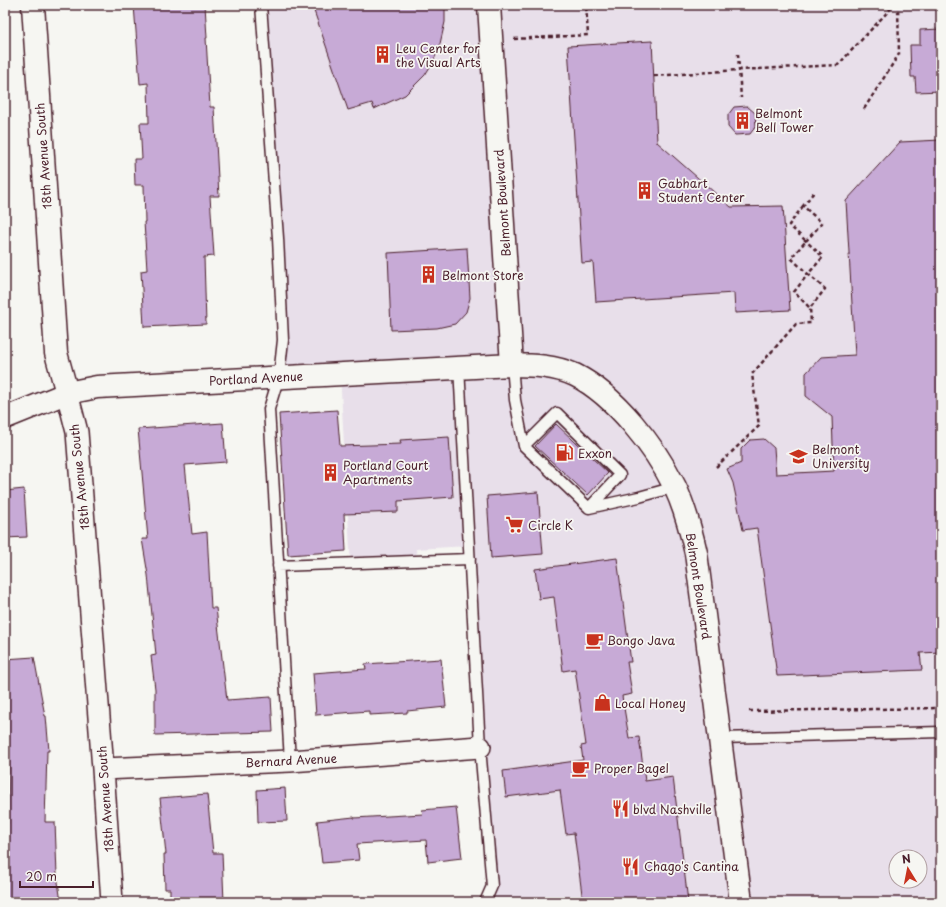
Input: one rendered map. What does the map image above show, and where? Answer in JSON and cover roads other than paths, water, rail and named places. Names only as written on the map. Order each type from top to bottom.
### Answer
[{"type":"street","name":"18th Avenue South","points":[[33,5],[56,353],[77,432],[112,902]]},
{"type":"street","name":"Belmont Boulevard","points":[[489,5],[512,365],[535,365],[559,369],[575,375],[606,397],[637,430],[650,447],[675,487],[685,510],[696,553],[741,902]]},
{"type":"street","name":"Portland Avenue","points":[[5,418],[66,393],[97,387],[279,376],[512,365]]},
{"type":"street","name":"Bernard Avenue","points":[[103,769],[290,761],[480,747]]},
{"type":"lane","points":[[261,5],[278,231],[283,340],[279,376],[269,409],[290,761]]},
{"type":"lane","points":[[512,365],[515,400],[524,446],[547,463],[571,486],[589,508]]},
{"type":"lane","points":[[459,367],[480,747],[492,886],[485,902]]},
{"type":"lane","points":[[524,446],[557,414],[575,436],[598,458],[620,475],[589,508]]},
{"type":"lane","points":[[589,508],[639,498],[675,487]]},
{"type":"lane","points":[[278,566],[470,560]]},
{"type":"lane","points":[[720,738],[941,732]]},
{"type":"place","name":"Leu Center for the Visual Arts","points":[[383,55]]},
{"type":"place","name":"Belmont Bell Tower","points":[[742,120]]},
{"type":"place","name":"Gabhart Student Center","points":[[645,190]]},
{"type":"place","name":"Belmont Store","points":[[429,275]]},
{"type":"place","name":"Exxon","points":[[565,453]]},
{"type":"place","name":"Belmont University","points":[[799,456]]},
{"type":"place","name":"Portland Court Apartments","points":[[330,472]]},
{"type":"place","name":"Circle K","points":[[515,525]]},
{"type":"place","name":"Bongo Java","points":[[594,640]]},
{"type":"place","name":"Local Honey","points":[[602,703]]},
{"type":"place","name":"Proper Bagel","points":[[581,768]]},
{"type":"place","name":"blvd Nashville","points":[[620,809]]},
{"type":"place","name":"Chago's Cantina","points":[[631,866]]}]
